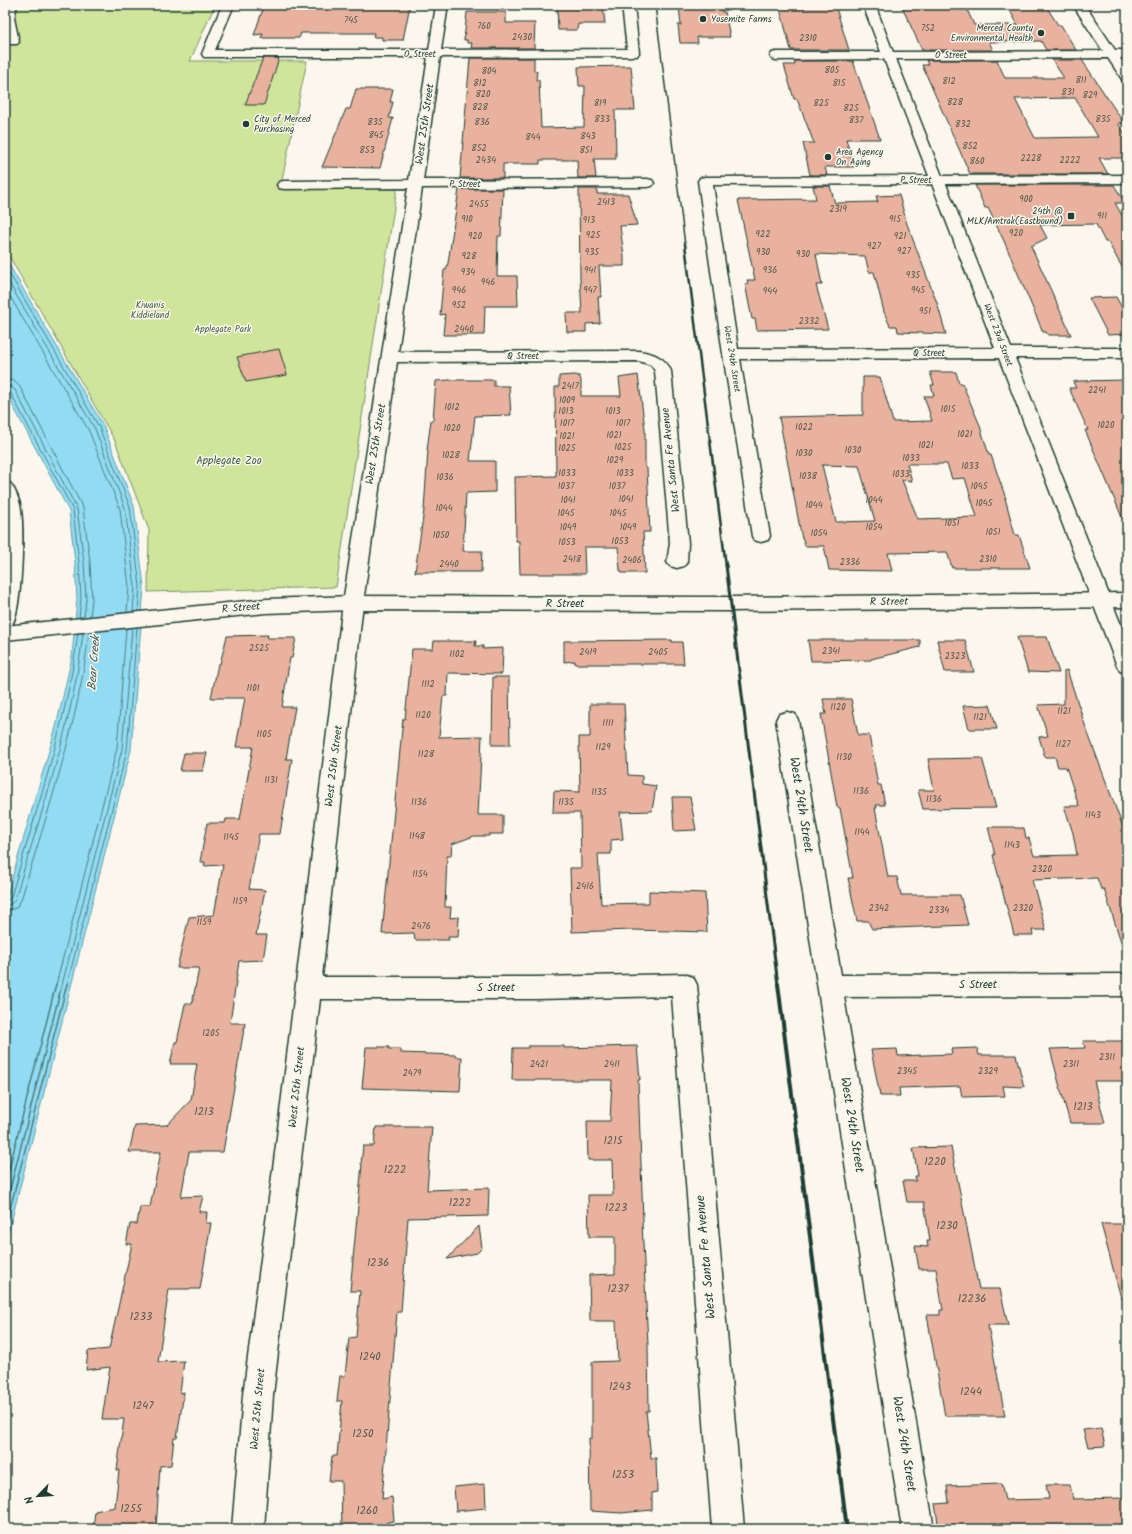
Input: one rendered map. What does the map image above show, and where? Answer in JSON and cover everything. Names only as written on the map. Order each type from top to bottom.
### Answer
[{"type":"street","points":[[11,5],[8,9],[8,18],[13,42]]},
{"type":"street","name":"O Street","points":[[228,5],[208,54],[435,53],[546,55],[633,53],[628,5]]},
{"type":"street","name":"West 25th Street","points":[[248,1529],[258,1395],[288,1161],[353,603],[442,5]]},
{"type":"street","name":"West 23rd Street","points":[[869,5],[1127,666]]},
{"type":"street","points":[[1079,5],[1127,78]]},
{"type":"street","name":"O Street","points":[[776,56],[1127,54]]},
{"type":"street","name":"P Street","points":[[705,181],[1127,179]]},
{"type":"street","name":"West 24th Street","points":[[705,181],[730,354],[761,536]]},
{"type":"street","name":"P Street","points":[[284,185],[647,183]]},
{"type":"street","name":"Q Street","points":[[730,354],[1127,353]]},
{"type":"street","name":"Q Street","points":[[390,357],[639,356],[656,361]]},
{"type":"street","name":"West Santa Fe Avenue","points":[[656,361],[661,366],[663,371],[679,543],[677,562]]},
{"type":"street","points":[[5,488],[12,509],[12,553],[9,600],[5,620]]},
{"type":"street","name":"R Street","points":[[5,633],[266,606],[353,603],[731,604],[1127,600]]},
{"type":"street","name":"West 24th Street","points":[[787,720],[918,1529]]},
{"type":"street","name":"West Santa Fe Avenue","points":[[684,985],[728,1529]]},
{"type":"street","name":"S Street","points":[[308,988],[537,988],[684,985]]},
{"type":"street","name":"S Street","points":[[829,986],[1127,985]]},
{"type":"green space","name":"Applegate Park","points":[[5,5],[215,5],[190,61],[307,61],[280,189],[397,188],[336,587],[148,592],[149,530],[115,441],[5,249]]},
{"type":"water","name":"Bear Creek","points":[[5,258],[103,425],[134,506],[144,587],[131,750],[5,1246],[5,902],[56,727],[72,657],[77,599],[75,562],[69,511],[5,391]]},
{"type":"building","points":[[410,5],[403,40],[382,40],[382,37],[373,37],[374,33],[301,33],[299,38],[261,38],[263,34],[254,35],[264,6]]},
{"type":"building","points":[[557,5],[603,5],[605,24],[578,24],[577,30],[558,30]]},
{"type":"building","name":"Yosemite Farms","points":[[679,5],[721,5],[722,12],[725,12],[730,37],[697,37],[698,43],[680,43],[678,25],[681,25]]},
{"type":"building","points":[[779,5],[835,5],[849,50],[791,50]]},
{"type":"building","points":[[901,5],[965,5],[974,25],[1018,25],[1008,7],[1046,6],[1058,25],[1061,25],[1076,50],[1046,50],[1041,41],[989,42],[993,50],[922,50]]},
{"type":"building","points":[[467,12],[506,12],[506,23],[535,23],[534,48],[471,48],[472,43],[467,43],[467,40],[464,40]]},
{"type":"building","points":[[263,58],[279,58],[264,105],[245,105]]},
{"type":"building","points":[[470,58],[534,58],[534,71],[537,71],[536,80],[539,80],[541,128],[584,127],[585,86],[579,86],[578,67],[631,66],[635,110],[615,110],[616,159],[594,159],[596,178],[578,178],[577,160],[540,160],[540,164],[503,164],[503,178],[460,178]]},
{"type":"building","points":[[926,60],[997,60],[1005,78],[1064,78],[1052,60],[1082,60],[1124,123],[1118,123],[1127,137],[1127,158],[1099,158],[1108,174],[970,174],[922,65],[928,65]],"holes":[[[1075,98],[1098,137],[1035,138],[1015,99]]]},
{"type":"building","points":[[794,61],[853,61],[880,139],[846,139],[854,167],[825,167],[827,175],[810,175],[803,143],[814,143],[797,99],[794,99],[784,65],[795,65]]},
{"type":"building","points":[[356,89],[393,89],[390,102],[393,102],[389,118],[393,118],[380,168],[322,167],[346,109],[350,109]]},
{"type":"building","points":[[975,185],[1114,185],[1125,203],[1115,203],[1127,224],[1127,276],[1108,242],[1105,242],[1096,224],[1040,225],[1047,238],[1031,246],[1071,335],[1048,335],[1046,332],[1043,332],[1004,241],[988,208],[985,208]]},
{"type":"building","points":[[813,186],[830,186],[835,203],[878,202],[876,196],[899,195],[907,224],[937,303],[946,334],[898,332],[897,326],[890,326],[884,312],[874,272],[869,272],[865,256],[816,254],[822,285],[816,285],[828,329],[757,330],[755,319],[752,319],[745,284],[748,284],[747,280],[755,280],[738,200],[816,199]]},
{"type":"building","points":[[459,189],[503,189],[501,236],[498,236],[497,276],[517,276],[518,306],[485,306],[484,335],[443,335],[445,314],[440,315],[444,270],[446,270],[448,263]]},
{"type":"building","points":[[579,189],[597,189],[597,194],[628,194],[637,225],[620,226],[624,266],[599,266],[601,297],[598,297],[600,323],[586,324],[586,332],[567,332],[566,313],[582,313]]},
{"type":"building","points":[[1116,297],[1127,317],[1127,334],[1108,335],[1089,298]]},
{"type":"building","points":[[279,349],[287,375],[246,382],[237,357]]},
{"type":"building","points":[[930,372],[956,372],[959,383],[962,383],[979,423],[989,455],[991,455],[1006,499],[1005,498],[1015,535],[1019,535],[1030,568],[952,568],[947,552],[888,553],[892,571],[829,570],[824,546],[805,546],[802,539],[779,417],[863,415],[863,377],[880,377],[893,422],[932,421],[924,396],[934,396],[931,385],[934,385]],"holes":[[[907,464],[947,464],[952,479],[965,478],[977,517],[918,519],[902,480],[912,481]],[[822,465],[859,466],[875,521],[836,522]]]},
{"type":"building","points":[[638,375],[645,429],[645,468],[647,468],[650,532],[643,532],[645,573],[622,573],[620,570],[618,547],[584,547],[585,574],[520,574],[519,541],[516,541],[515,477],[556,476],[555,387],[559,387],[559,376],[579,376],[581,380],[581,396],[621,396],[619,378]]},
{"type":"building","points":[[494,380],[494,386],[509,386],[511,415],[475,416],[470,461],[495,461],[495,492],[466,493],[463,551],[482,551],[481,572],[415,572],[424,510],[427,450],[431,420],[433,420],[436,381]]},
{"type":"building","points":[[1127,380],[1127,529],[1085,430],[1088,430],[1069,388],[1076,388],[1073,382],[1079,381]]},
{"type":"building","points":[[268,635],[267,638],[296,638],[292,658],[290,658],[282,707],[295,707],[286,759],[292,759],[280,834],[259,834],[249,889],[265,890],[256,935],[267,935],[263,960],[239,961],[230,1023],[245,1023],[223,1152],[189,1152],[181,1197],[203,1196],[199,1212],[207,1212],[206,1223],[211,1223],[200,1289],[169,1289],[158,1362],[184,1361],[180,1393],[184,1392],[177,1438],[174,1438],[171,1465],[160,1466],[156,1529],[93,1529],[95,1511],[115,1507],[119,1470],[117,1470],[124,1419],[102,1419],[110,1367],[86,1370],[88,1351],[109,1349],[132,1244],[126,1244],[130,1224],[137,1224],[140,1207],[150,1207],[161,1152],[129,1152],[135,1126],[167,1125],[191,1100],[197,1064],[170,1064],[175,1042],[177,1042],[185,1004],[192,1004],[199,968],[177,968],[189,917],[214,915],[223,865],[204,866],[205,862],[200,862],[207,823],[225,823],[226,819],[240,819],[253,747],[236,747],[245,698],[211,698],[218,664],[220,664],[227,636]]},
{"type":"building","points":[[1017,637],[1047,637],[1059,673],[1028,672]]},
{"type":"building","points":[[672,640],[672,642],[682,642],[684,664],[575,664],[575,661],[564,662],[564,641]]},
{"type":"building","points":[[808,640],[920,640],[920,647],[871,660],[811,661]]},
{"type":"building","points":[[937,640],[965,640],[974,672],[945,672]]},
{"type":"building","points":[[434,641],[476,641],[475,646],[483,646],[483,649],[503,648],[502,674],[448,673],[447,696],[443,696],[439,737],[482,736],[478,815],[503,815],[503,834],[474,836],[452,844],[451,856],[447,856],[445,907],[451,907],[450,918],[459,917],[458,937],[448,937],[449,940],[415,940],[414,933],[382,934],[403,719],[405,719],[412,649],[433,649]]},
{"type":"building","points":[[1067,670],[1086,728],[1127,838],[1127,947],[1123,948],[1104,889],[1101,889],[1097,878],[1032,880],[1046,930],[1032,930],[1033,935],[1014,935],[993,855],[995,855],[988,827],[1024,828],[1026,838],[1029,838],[1034,856],[1077,855],[1073,833],[1064,806],[1079,806],[1066,767],[1058,767],[1055,757],[1045,757],[1039,737],[1048,736],[1038,705],[1064,704],[1064,671]]},
{"type":"building","points":[[493,677],[509,677],[510,745],[492,745]]},
{"type":"building","points":[[823,699],[851,699],[858,735],[869,735],[878,785],[881,785],[885,805],[876,805],[877,808],[875,808],[888,877],[897,877],[901,895],[960,895],[968,925],[872,929],[868,921],[857,921],[848,878],[853,878],[840,808],[837,807],[821,714],[826,714]]},
{"type":"building","points":[[590,704],[624,704],[628,775],[642,776],[642,784],[656,786],[652,811],[620,812],[623,839],[611,840],[611,854],[598,854],[601,904],[649,903],[649,891],[705,893],[707,932],[633,930],[572,932],[570,868],[581,868],[580,813],[553,813],[554,791],[580,792],[579,737],[590,737]]},
{"type":"building","points":[[990,705],[997,729],[969,729],[963,706]]},
{"type":"building","points":[[184,753],[207,753],[203,771],[180,771]]},
{"type":"building","points":[[982,758],[996,808],[923,809],[918,790],[934,790],[928,759]]},
{"type":"building","points":[[672,797],[690,797],[696,830],[674,831]]},
{"type":"building","points":[[1083,1041],[1127,1041],[1127,1081],[1094,1081],[1105,1123],[1070,1123],[1061,1091],[1050,1049],[1085,1048]]},
{"type":"building","points":[[528,1046],[564,1046],[564,1048],[637,1046],[640,1080],[638,1080],[642,1222],[648,1345],[649,1411],[646,1411],[651,1458],[656,1458],[657,1492],[652,1493],[652,1510],[621,1513],[590,1511],[589,1438],[592,1438],[592,1362],[618,1361],[616,1321],[590,1321],[589,1275],[615,1274],[615,1237],[589,1237],[588,1195],[613,1195],[612,1160],[588,1160],[587,1121],[610,1121],[612,1080],[512,1080],[513,1048],[528,1048]]},
{"type":"building","points":[[366,1047],[389,1047],[389,1049],[401,1049],[401,1053],[456,1055],[456,1057],[462,1057],[460,1091],[362,1088]]},
{"type":"building","points":[[977,1048],[979,1055],[1016,1055],[1024,1087],[1003,1086],[1005,1096],[962,1097],[960,1086],[899,1088],[900,1096],[880,1096],[871,1050],[897,1049],[898,1056],[952,1054],[951,1049]]},
{"type":"building","points":[[376,1127],[432,1127],[427,1190],[489,1188],[488,1216],[408,1218],[401,1312],[397,1312],[382,1499],[392,1497],[394,1521],[387,1522],[387,1529],[342,1529],[341,1481],[329,1481],[332,1456],[337,1456],[342,1401],[337,1401],[340,1376],[345,1376],[349,1338],[356,1337],[360,1291],[350,1291],[363,1146],[374,1146]]},
{"type":"building","points":[[951,1147],[979,1289],[1000,1289],[1008,1325],[988,1325],[1005,1416],[945,1416],[927,1315],[940,1315],[940,1310],[943,1310],[936,1269],[919,1269],[915,1246],[928,1247],[927,1241],[930,1241],[924,1202],[907,1202],[903,1181],[916,1181],[915,1176],[918,1176],[913,1148]]},
{"type":"building","points":[[1101,1224],[1127,1224],[1127,1297],[1121,1298]]},
{"type":"building","points":[[479,1226],[482,1248],[477,1253],[447,1259]]},
{"type":"building","points":[[1101,1428],[1105,1446],[1088,1447],[1083,1430]]},
{"type":"building","points":[[485,1484],[486,1508],[456,1511],[454,1487]]},
{"type":"building","points":[[1001,1484],[1005,1500],[1049,1499],[1046,1485],[1070,1485],[1073,1499],[1127,1498],[1127,1529],[939,1529],[935,1504],[949,1503],[947,1486]]},
{"type":"railway","points":[[655,5],[685,245]]},
{"type":"railway","points":[[685,244],[726,566]]},
{"type":"railway","points":[[726,565],[778,985]]},
{"type":"railway","points":[[778,984],[847,1529]]},
{"type":"place","name":"Yosemite Farms","points":[[703,19]]},
{"type":"place","name":"Merced County Environmental Health","points":[[1041,33]]},
{"type":"place","name":"City of Merced Purchasing","points":[[246,124]]},
{"type":"place","name":"Area Agency On Aging","points":[[828,157]]},
{"type":"place","name":"24th @ MLK/Amtrak(Eastbound)","points":[[1071,216]]},
{"type":"park label","name":"Kiwanis Kiddieland","points":[[150,310]]},
{"type":"park label","name":"Applegate Zoo","points":[[229,461]]}]
